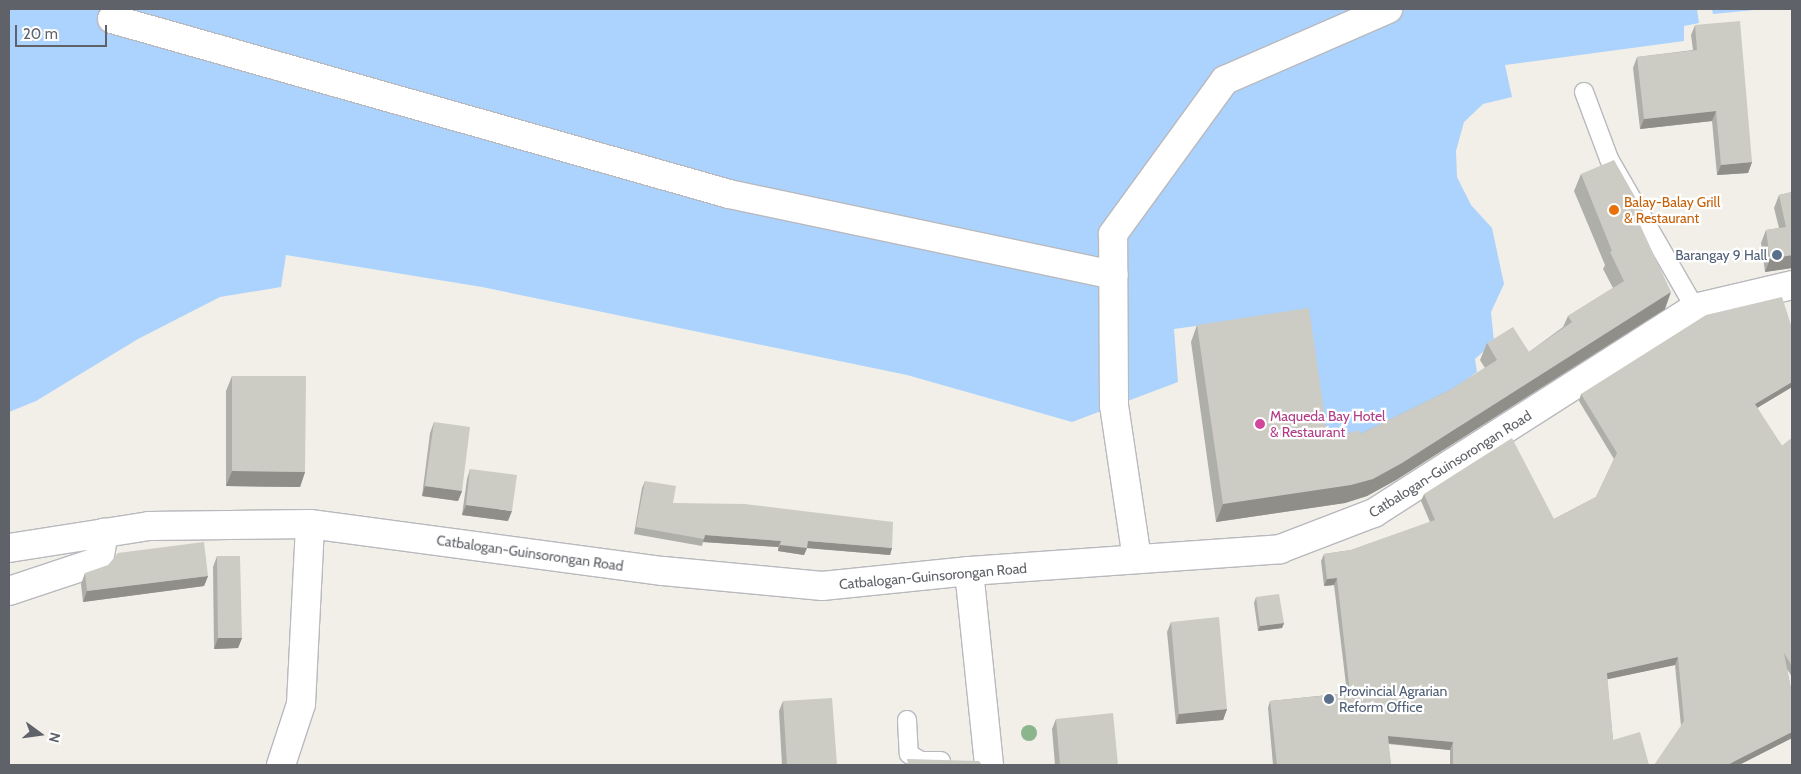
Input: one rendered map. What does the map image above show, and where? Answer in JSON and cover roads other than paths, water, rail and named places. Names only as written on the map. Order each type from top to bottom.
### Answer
[{"type":"street","points":[[1137,559],[1114,406],[1113,234],[1225,80],[1388,9]]},
{"type":"street","points":[[112,20],[729,194],[1114,275]]},
{"type":"street","name":"Catbalogan-Guinsorongan Road","points":[[9,548],[149,526],[310,524],[663,571],[822,586],[969,571],[1280,549],[1374,513],[1695,308],[1792,285]]},
{"type":"street","points":[[282,765],[301,704],[310,524]]},
{"type":"street","points":[[9,591],[99,561],[104,532]]},
{"type":"street","points":[[969,571],[977,762]]},
{"type":"lane","points":[[1584,92],[1609,159],[1695,308]]},
{"type":"lane","points":[[907,720],[909,754],[921,761],[977,762]]},
{"type":"water","points":[[9,9],[1697,9],[1699,23],[1684,26],[1684,41],[1505,65],[1512,97],[1483,104],[1464,122],[1456,151],[1457,177],[1471,205],[1492,228],[1504,284],[1491,312],[1494,342],[1475,359],[1477,372],[1408,421],[1325,449],[1304,311],[1174,329],[1178,382],[1072,422],[907,375],[482,287],[286,255],[281,287],[220,297],[138,339],[36,401],[9,412]]},
{"type":"water","points":[[1712,9],[1765,9],[1713,14]]},
{"type":"place","name":"Balay-Balay Grill & Restaurant","points":[[1614,210]]},
{"type":"place","name":"Barangay 9 Hall","points":[[1777,255]]},
{"type":"place","name":"Maqueda Bay Hotel & Restaurant","points":[[1260,424]]},
{"type":"place","name":"Provincial Agrarian Reform Office","points":[[1329,699]]}]
